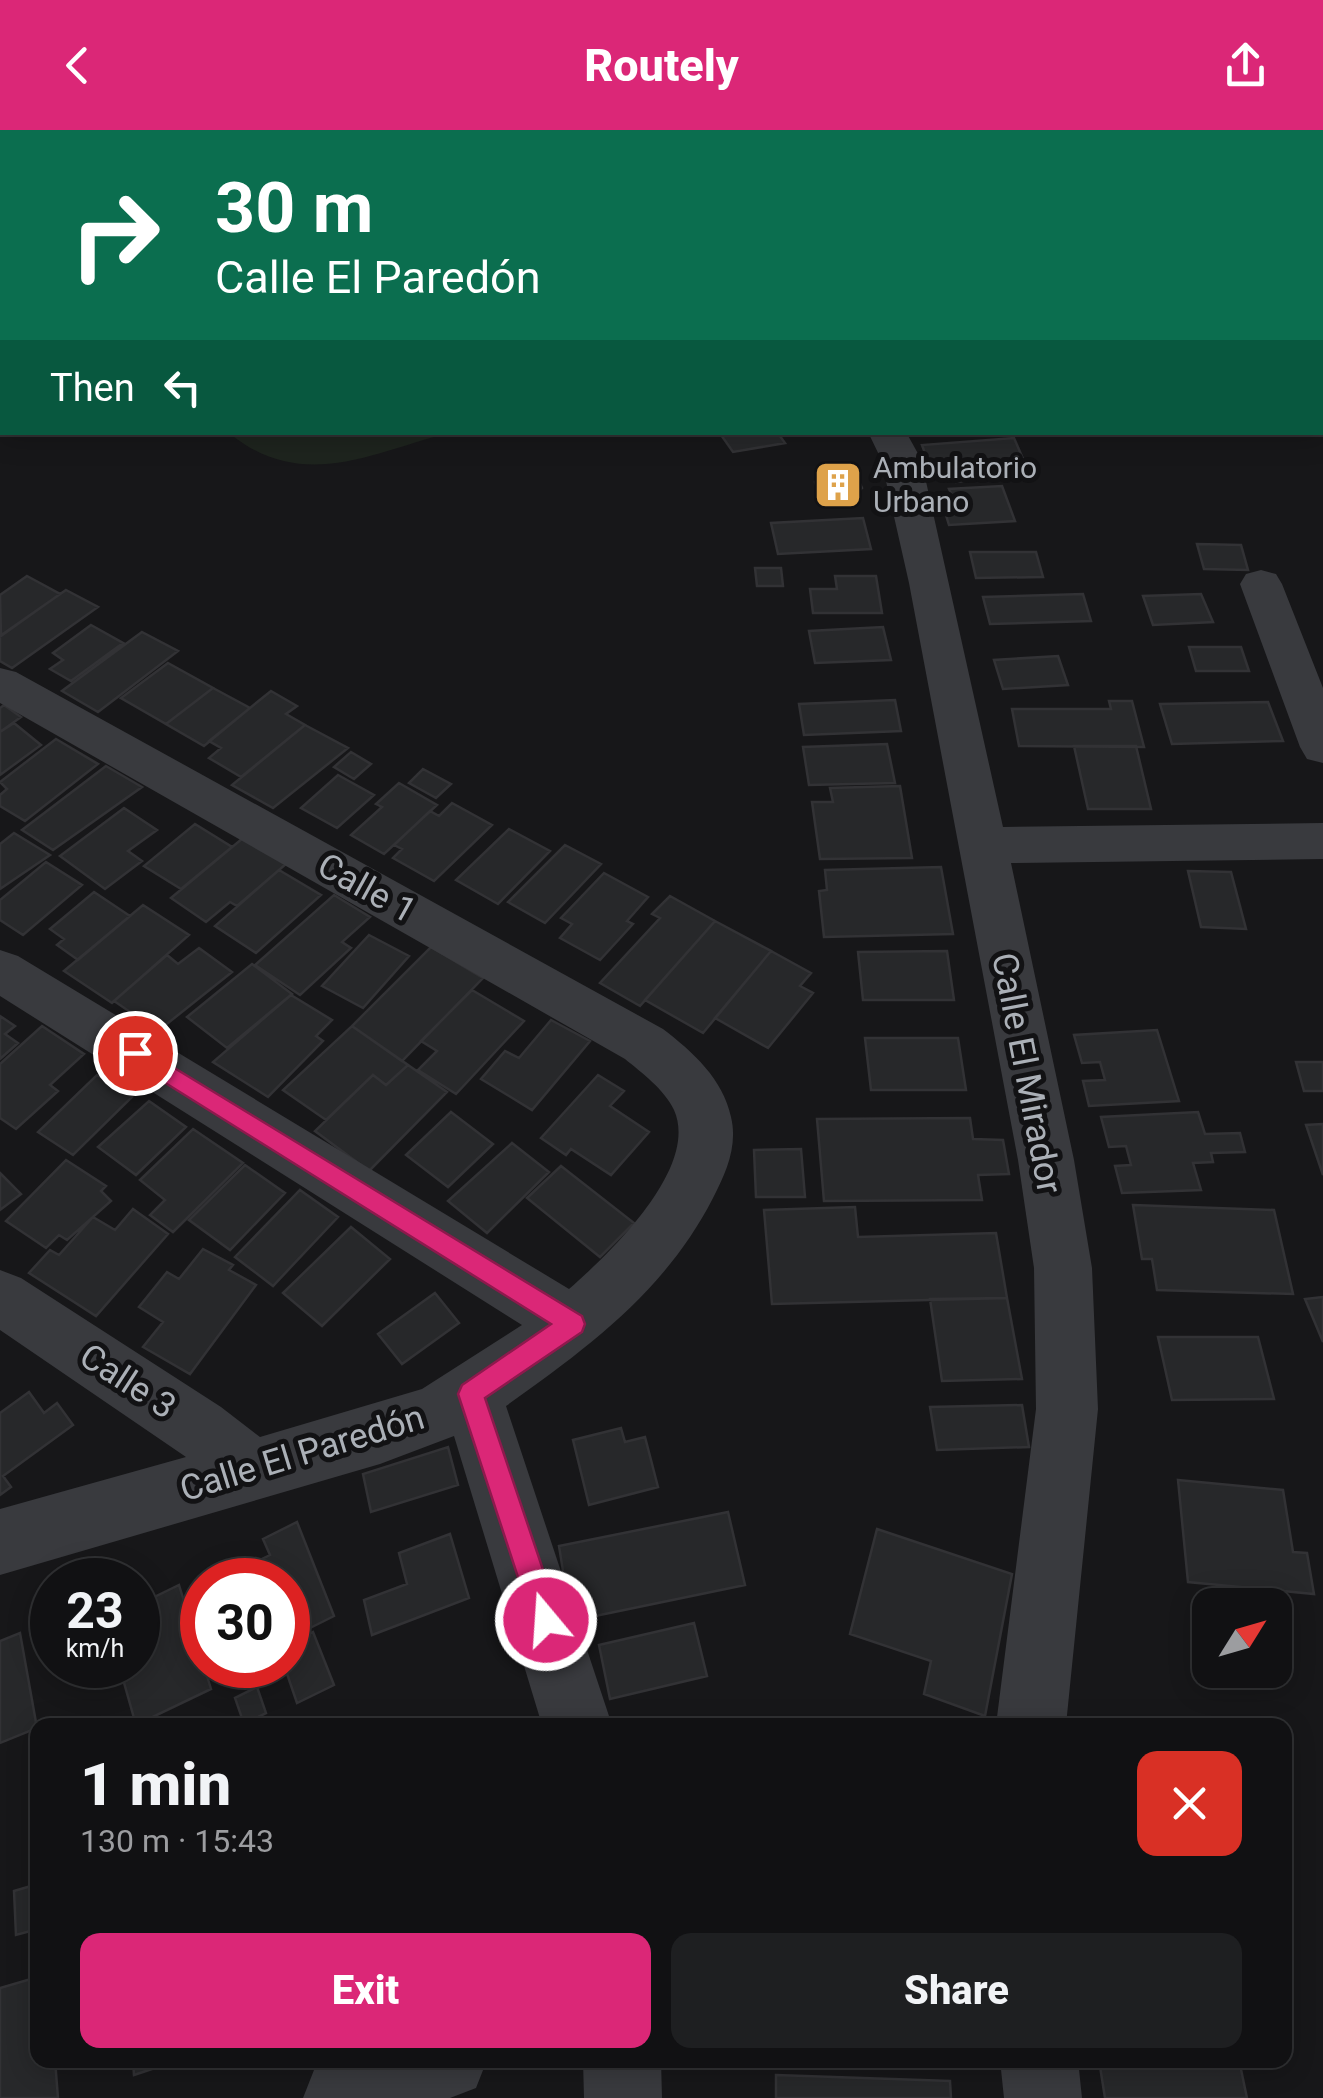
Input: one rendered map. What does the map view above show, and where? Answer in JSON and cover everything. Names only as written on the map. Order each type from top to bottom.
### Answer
[{"type":"street","name":"Calle El Mirador","points":[[889,435],[901,459],[930,582],[1064,1268],[1067,1409],[1032,1718]]},
{"type":"street","points":[[1261,584],[1323,747]]},
{"type":"street","name":"Calle 1","points":[[0,683],[644,1044],[687,1080],[699,1098],[706,1122]]},
{"type":"street","points":[[982,845],[1323,841]]},
{"type":"street","points":[[0,970],[573,1324]]},
{"type":"street","name":"Calle El Paredón","points":[[0,1542],[397,1426],[444,1410],[471,1394],[573,1324],[614,1290],[676,1212],[697,1177],[707,1147],[706,1122]]},
{"type":"street","name":"Calle 3","points":[[0,1297],[174,1410],[252,1470]]},
{"type":"street","points":[[471,1394],[575,1718]]},
{"type":"street","points":[[342,2098],[426,2068]]},
{"type":"street","points":[[622,2068],[623,2098]]},
{"type":"street","points":[[1040,2068],[1043,2098]]},
{"type":"shaded area","points":[[232,435],[441,435],[336,463],[282,461],[256,451]]},
{"type":"building","points":[[721,435],[779,435],[785,443],[733,452]]},
{"type":"building","points":[[1014,438],[1024,461],[930,467],[922,445]]},
{"type":"building","points":[[990,465],[997,477],[956,482],[949,470]]},
{"type":"building","name":"Ambulatorio Urbano","points":[[841,471],[857,477],[862,488],[853,497],[835,499],[819,493],[815,482],[824,473]]},
{"type":"building","points":[[1002,486],[1015,521],[949,525],[941,499],[953,498],[949,489]]},
{"type":"building","points":[[863,518],[871,549],[778,554],[771,523]]},
{"type":"building","points":[[1197,544],[1241,545],[1248,570],[1204,569]]},
{"type":"building","points":[[970,552],[1036,552],[1043,577],[976,578]]},
{"type":"building","points":[[755,568],[781,568],[783,586],[757,586]]},
{"type":"building","points":[[27,576],[60,594],[1,636],[0,595]]},
{"type":"building","points":[[835,576],[876,576],[882,613],[813,613],[810,589],[837,589]]},
{"type":"building","points":[[66,590],[98,607],[12,668],[0,661],[0,636]]},
{"type":"building","points":[[1083,594],[1091,621],[990,624],[983,597]]},
{"type":"building","points":[[1201,594],[1213,622],[1153,625],[1143,596]]},
{"type":"building","points":[[91,625],[123,643],[71,681],[50,669],[63,660],[53,653]]},
{"type":"building","points":[[883,627],[891,660],[815,663],[809,631]]},
{"type":"building","points":[[142,632],[178,651],[98,712],[62,691]]},
{"type":"building","points":[[1189,647],[1241,647],[1249,671],[1196,671]]},
{"type":"building","points":[[1058,656],[1068,685],[1003,689],[994,660]]},
{"type":"building","points":[[168,663],[213,688],[166,724],[121,698]]},
{"type":"building","points":[[213,688],[250,708],[204,746],[166,724]]},
{"type":"building","points":[[271,691],[297,706],[286,714],[305,725],[241,777],[209,758],[221,748],[209,741]]},
{"type":"building","points":[[895,700],[901,731],[804,735],[799,704]]},
{"type":"building","points":[[1109,701],[1132,701],[1144,747],[1019,746],[1012,709],[1111,709]]},
{"type":"building","points":[[1268,702],[1283,741],[1172,744],[1160,704]]},
{"type":"building","points":[[4,705],[21,717],[0,732],[0,708]]},
{"type":"building","points":[[14,723],[41,745],[0,775],[0,732]]},
{"type":"building","points":[[305,725],[348,748],[273,808],[232,785]]},
{"type":"building","points":[[56,739],[98,764],[25,821],[0,806],[0,795],[7,789],[0,782]]},
{"type":"building","points":[[887,744],[895,783],[809,785],[803,747]]},
{"type":"building","points":[[1074,746],[1136,746],[1151,809],[1088,809]]},
{"type":"building","points":[[351,752],[371,764],[354,779],[334,767]]},
{"type":"building","points":[[106,766],[142,787],[53,850],[22,830]]},
{"type":"building","points":[[423,769],[451,784],[436,798],[409,783]]},
{"type":"building","points":[[338,775],[374,795],[337,828],[301,808]]},
{"type":"building","points":[[399,783],[437,805],[384,854],[351,835],[382,807],[376,804]]},
{"type":"building","points":[[900,786],[912,858],[820,859],[812,802],[833,802],[830,788]]},
{"type":"building","points":[[452,803],[492,825],[434,881],[393,858],[402,849],[394,845],[430,811],[439,816]]},
{"type":"building","points":[[124,808],[157,830],[128,851],[142,861],[105,889],[60,856]]},
{"type":"building","points":[[195,824],[232,847],[181,889],[144,866]]},
{"type":"building","points":[[509,829],[550,851],[498,904],[456,880]]},
{"type":"building","points":[[14,833],[50,855],[0,889],[0,844]]},
{"type":"building","points":[[243,838],[286,864],[237,906],[230,902],[206,922],[171,898]]},
{"type":"building","points":[[565,845],[601,864],[545,923],[508,902]]},
{"type":"building","points":[[46,862],[82,885],[23,935],[0,920],[0,900]]},
{"type":"building","points":[[941,867],[953,934],[824,937],[819,891],[827,890],[825,870]]},
{"type":"building","points":[[279,870],[321,895],[256,953],[215,926]]},
{"type":"building","points":[[1188,871],[1231,872],[1246,929],[1201,927]]},
{"type":"building","points":[[604,873],[648,897],[627,921],[633,924],[600,960],[560,938],[572,924],[561,918]]},
{"type":"building","points":[[94,892],[130,916],[78,960],[57,945],[64,939],[50,929]]},
{"type":"building","points":[[334,895],[370,917],[342,942],[351,948],[300,995],[255,965]]},
{"type":"building","points":[[670,896],[715,921],[640,1006],[600,983],[660,918],[652,914]]},
{"type":"building","points":[[143,905],[189,935],[112,1003],[64,971]]},
{"type":"building","points":[[715,921],[771,951],[703,1033],[645,1000]]},
{"type":"building","points":[[369,935],[409,956],[363,1008],[322,986]]},
{"type":"building","points":[[431,947],[483,978],[402,1061],[352,1026]]},
{"type":"building","points":[[199,948],[232,972],[158,1031],[114,1001],[167,955],[178,964]]},
{"type":"building","points":[[771,951],[811,973],[800,986],[813,993],[768,1048],[715,1018]]},
{"type":"building","points":[[947,951],[954,1000],[863,1000],[858,952]]},
{"type":"building","points":[[252,964],[292,994],[227,1048],[187,1017]]},
{"type":"building","points":[[472,990],[524,1021],[456,1094],[418,1070],[437,1051],[421,1041]]},
{"type":"building","points":[[291,995],[332,1020],[316,1036],[323,1041],[268,1097],[213,1062]]},
{"type":"building","points":[[0,1016],[15,1026],[5,1034],[18,1043],[0,1059]]},
{"type":"building","points":[[551,1020],[590,1041],[532,1110],[481,1079],[505,1051],[519,1058]]},
{"type":"building","points":[[42,1026],[84,1054],[50,1085],[58,1091],[16,1129],[0,1118],[0,1064]]},
{"type":"building","points":[[352,1026],[408,1065],[386,1085],[373,1075],[326,1120],[283,1090]]},
{"type":"building","points":[[1157,1030],[1179,1101],[1089,1106],[1083,1081],[1105,1080],[1100,1062],[1082,1063],[1074,1035]]},
{"type":"building","points":[[865,1038],[958,1038],[966,1090],[871,1090]]},
{"type":"building","points":[[1296,1062],[1323,1062],[1323,1091],[1304,1091]]},
{"type":"building","points":[[408,1065],[447,1092],[369,1171],[315,1131],[373,1075],[386,1085]]},
{"type":"building","points":[[97,1075],[132,1097],[73,1155],[38,1132]]},
{"type":"building","points":[[598,1075],[624,1091],[610,1106],[649,1132],[611,1175],[571,1149],[566,1155],[541,1138]]},
{"type":"building","points":[[149,1101],[186,1127],[136,1175],[98,1147]]},
{"type":"building","points":[[451,1112],[493,1144],[448,1187],[406,1155]]},
{"type":"building","points":[[1198,1112],[1205,1134],[1240,1133],[1245,1152],[1211,1153],[1213,1162],[1193,1163],[1201,1190],[1122,1193],[1115,1166],[1131,1165],[1126,1146],[1109,1147],[1101,1117]]},
{"type":"building","points":[[970,1118],[973,1139],[1003,1140],[1009,1174],[978,1175],[982,1200],[824,1201],[817,1119]]},
{"type":"building","points":[[1323,1124],[1323,1175],[1306,1125]]},
{"type":"building","points":[[193,1129],[243,1163],[173,1232],[150,1215],[165,1200],[140,1180]]},
{"type":"building","points":[[512,1143],[549,1172],[487,1233],[448,1201]]},
{"type":"building","points":[[801,1149],[805,1197],[756,1197],[754,1150]]},
{"type":"building","points":[[66,1160],[106,1186],[101,1191],[111,1201],[67,1240],[59,1235],[46,1248],[6,1221]]},
{"type":"building","points":[[245,1165],[285,1193],[230,1250],[189,1220]]},
{"type":"building","points":[[561,1166],[634,1223],[600,1257],[527,1198]]},
{"type":"building","points":[[0,1173],[21,1194],[0,1210]]},
{"type":"building","points":[[300,1190],[338,1217],[273,1286],[235,1257]]},
{"type":"building","points":[[1133,1205],[1274,1210],[1293,1294],[1157,1290],[1152,1259],[1142,1259]]},
{"type":"building","points":[[855,1207],[858,1237],[996,1233],[1007,1298],[772,1304],[764,1210]]},
{"type":"building","points":[[133,1209],[168,1234],[96,1316],[29,1273],[50,1250],[59,1255],[93,1217],[115,1230]]},
{"type":"building","points":[[351,1227],[390,1259],[322,1326],[283,1293]]},
{"type":"building","points":[[203,1249],[233,1265],[229,1270],[256,1285],[190,1374],[143,1347],[163,1322],[139,1307],[167,1272],[179,1279]]},
{"type":"building","points":[[435,1293],[459,1323],[402,1364],[378,1334]]},
{"type":"building","points":[[1323,1297],[1323,1342],[1305,1299]]},
{"type":"building","points":[[1007,1298],[1022,1379],[942,1381],[930,1299]]},
{"type":"building","points":[[1158,1337],[1258,1337],[1274,1399],[1172,1400]]},
{"type":"building","points":[[29,1392],[44,1413],[57,1403],[73,1425],[3,1476],[11,1487],[0,1495],[0,1413]]},
{"type":"building","points":[[1022,1405],[1029,1447],[937,1450],[930,1407]]},
{"type":"building","points":[[621,1428],[625,1442],[645,1437],[658,1487],[589,1505],[573,1440]]},
{"type":"building","points":[[448,1447],[458,1485],[371,1512],[363,1474]]},
{"type":"building","points":[[1178,1480],[1283,1490],[1293,1552],[1307,1553],[1314,1594],[1292,1592],[1292,1588],[1188,1582]]},
{"type":"building","points":[[728,1512],[745,1585],[571,1621],[559,1546]]},
{"type":"building","points":[[297,1522],[334,1616],[310,1628],[310,1558],[264,1558],[270,1555],[263,1539]]},
{"type":"building","points":[[877,1529],[1012,1574],[985,1716],[924,1694],[931,1661],[850,1634]]},
{"type":"building","points":[[450,1534],[469,1598],[372,1635],[364,1600],[407,1584],[399,1553]]},
{"type":"building","points":[[179,1585],[180,1688],[211,1689],[151,1718],[134,1718],[126,1688],[160,1688],[160,1594]]},
{"type":"building","points":[[694,1623],[707,1676],[610,1699],[599,1645]]},
{"type":"building","points":[[313,1632],[334,1685],[297,1703],[292,1688],[310,1688]]},
{"type":"building","points":[[20,1633],[35,1718],[30,1718],[30,1731],[0,1743],[0,1641]]},
{"type":"building","points":[[257,1688],[266,1713],[242,1718],[235,1698]]},
{"type":"building","points":[[30,1886],[30,1931],[16,1935],[14,1891]]},
{"type":"building","points":[[30,1979],[30,2068],[56,2068],[58,2098],[0,2098],[0,1988]]},
{"type":"building","points":[[134,2068],[155,2068],[134,2075]]},
{"type":"building","points":[[1100,2068],[1241,2068],[1247,2098],[1105,2098]]},
{"type":"building","points":[[776,2075],[950,2081],[951,2098],[776,2098]]},
{"type":"place","name":"Ambulatorio Urbano","points":[[838,485]]},
{"type":"route","points":[[135,1053],[573,1324],[471,1394],[546,1620]]}]
